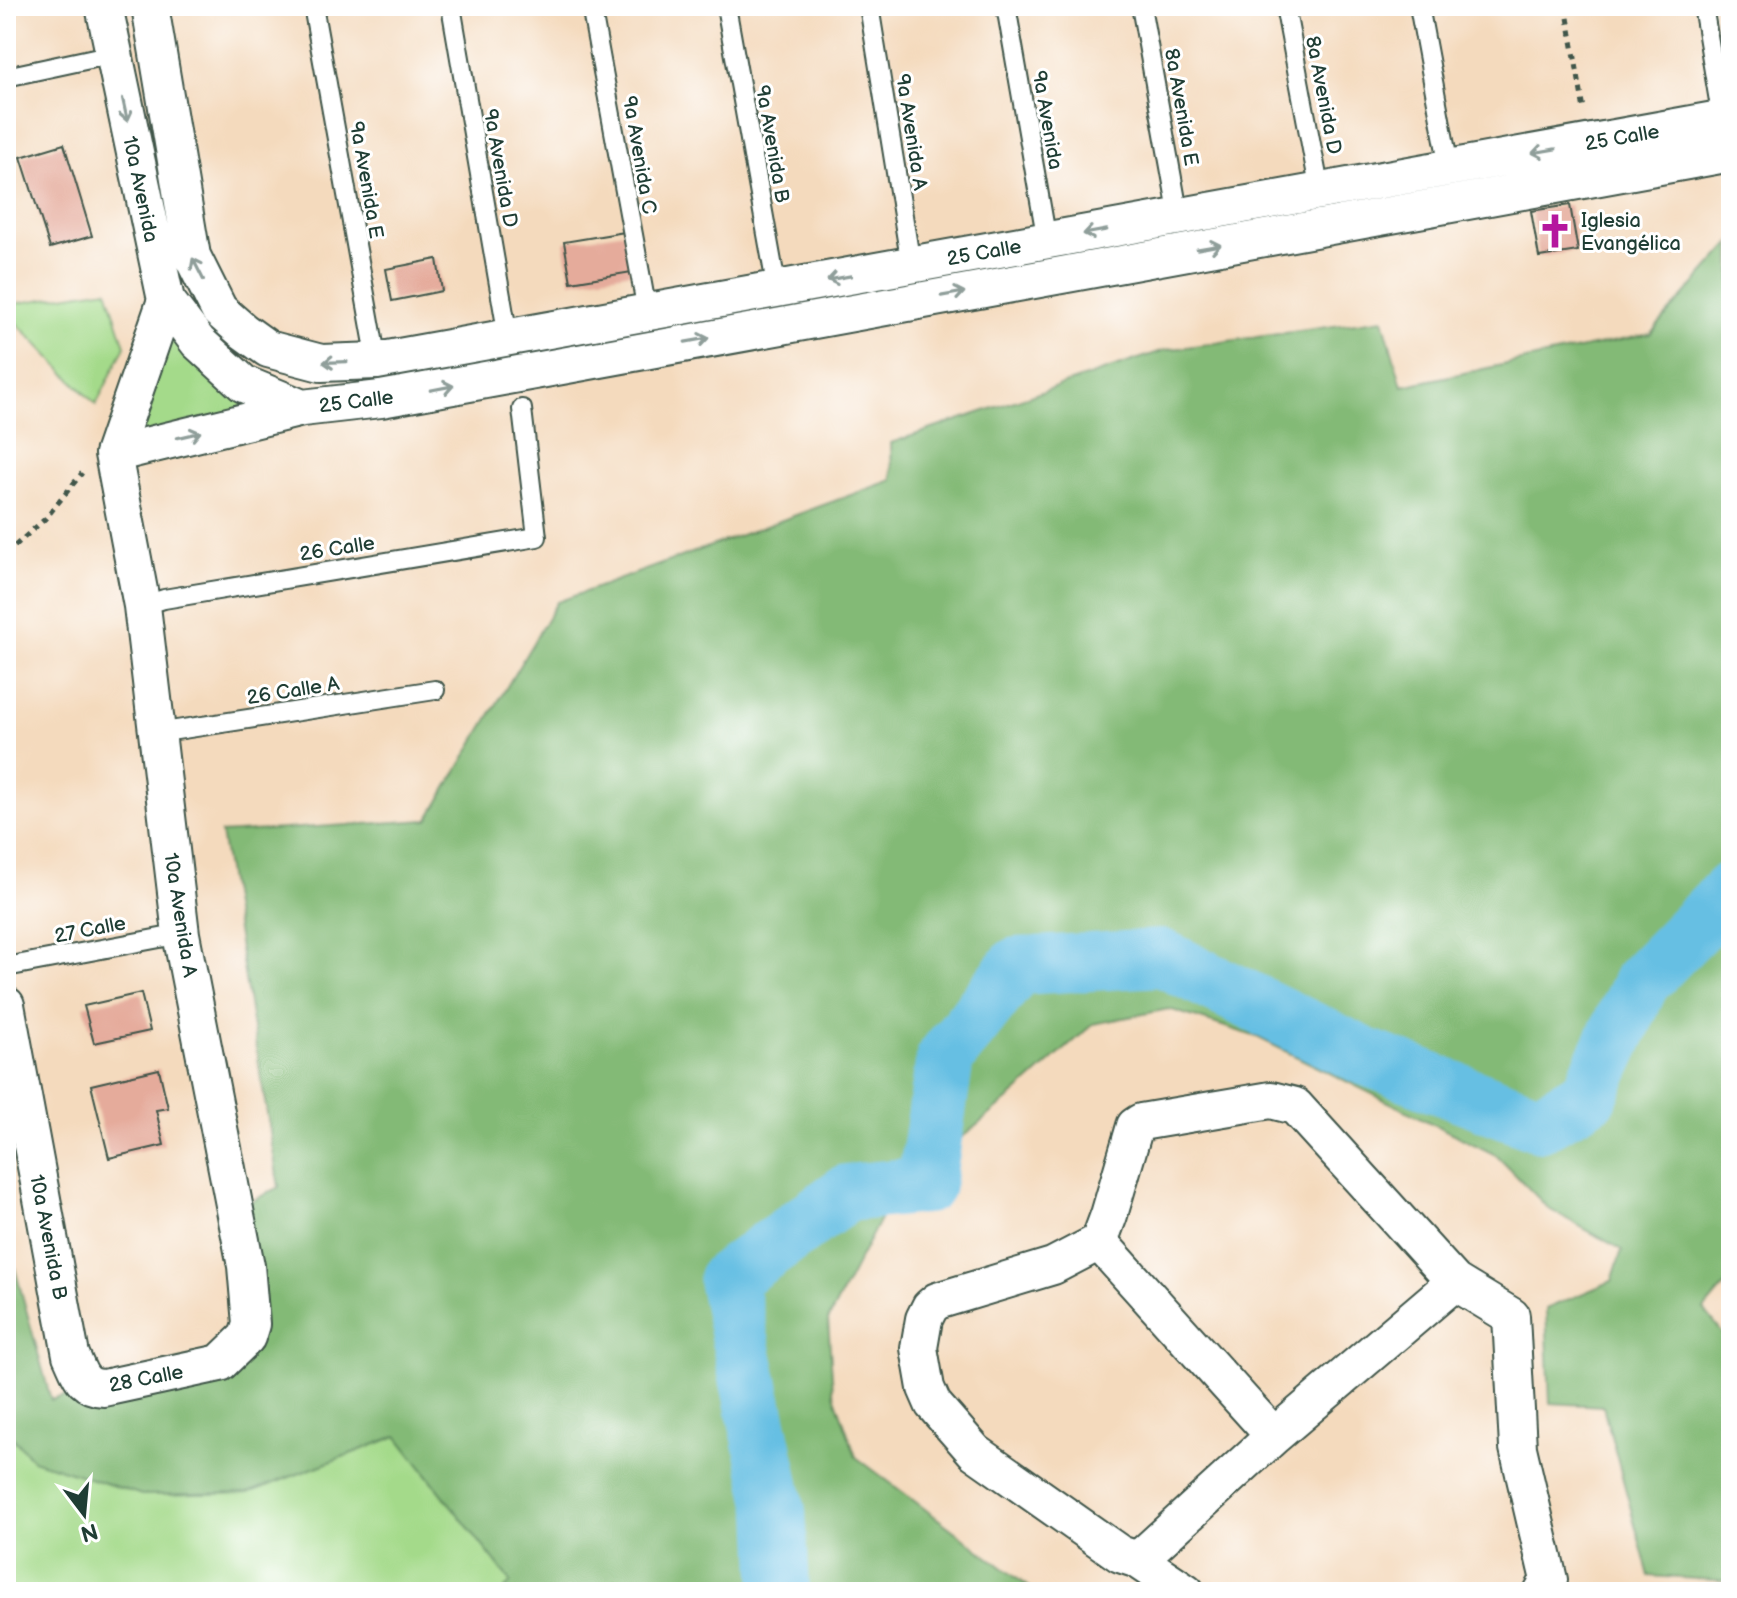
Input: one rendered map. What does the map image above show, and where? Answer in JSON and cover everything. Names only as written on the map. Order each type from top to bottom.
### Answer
[{"type":"street","name":"10a Avenida","points":[[104,6],[166,300],[198,342],[213,356]]},
{"type":"street","name":"10a Avenida","points":[[150,6],[192,256],[219,310],[243,331]]},
{"type":"street","name":"25 Calle","points":[[243,331],[268,349],[321,363],[377,361],[1449,167],[1728,129]]},
{"type":"street","name":"25 Calle","points":[[113,454],[302,408],[381,399],[564,365],[1728,129]]},
{"type":"street","points":[[113,454],[166,300]]},
{"type":"street","points":[[557,328],[564,365]]},
{"type":"street","name":"25 Calle","points":[[213,356],[244,384],[302,408]]},
{"type":"street","name":"10a Avenida A","points":[[113,454],[142,606],[181,934],[246,1266],[251,1324],[247,1337],[220,1363]]},
{"type":"street","name":"10a Avenida B","points":[[6,1005],[71,1355],[80,1373]]},
{"type":"street","points":[[1186,1592],[1138,1560],[1120,1554],[975,1452],[933,1404],[926,1388],[919,1348],[924,1319],[937,1301],[1053,1266],[1099,1242],[1135,1126],[1151,1118],[1271,1100],[1295,1106],[1455,1282],[1513,1319],[1518,1448],[1549,1580],[1542,1592]]},
{"type":"street","points":[[1099,1242],[1274,1436]]},
{"type":"street","points":[[1138,1560],[1274,1436],[1455,1282]]},
{"type":"street","name":"28 Calle","points":[[80,1373],[91,1387],[104,1388],[220,1363]]},
{"type":"lane","name":"9a Avenida E","points":[[313,6],[377,361]]},
{"type":"lane","name":"9a Avenida D","points":[[451,6],[508,337]]},
{"type":"lane","name":"9a Avenida C","points":[[591,6],[647,311]]},
{"type":"lane","name":"9a Avenida B","points":[[726,6],[777,290]]},
{"type":"lane","name":"9a Avenida A","points":[[869,6],[911,265]]},
{"type":"lane","name":"9a Avenida","points":[[1006,6],[1047,241]]},
{"type":"lane","name":"8a Avenida E","points":[[1141,6],[1179,217]]},
{"type":"lane","name":"8a Avenida D","points":[[1285,6],[1320,192]]},
{"type":"lane","points":[[1419,6],[1449,167]]},
{"type":"lane","points":[[1703,6],[1728,129]]},
{"type":"lane","points":[[6,77],[113,54]]},
{"type":"lane","name":"26 Calle","points":[[142,606],[164,599],[533,538],[539,534],[522,409]]},
{"type":"lane","name":"26 Calle A","points":[[157,733],[435,690]]},
{"type":"lane","name":"27 Calle","points":[[6,967],[181,934]]},
{"type":"path","points":[[1566,6],[1580,91]]},
{"type":"path","points":[[6,554],[46,518],[83,472],[113,454]]},
{"type":"green space","points":[[1731,243],[1731,1278],[1704,1310],[1731,1344],[1730,1581],[1649,1576],[1603,1406],[1550,1403],[1546,1309],[1612,1281],[1622,1250],[1549,1209],[1496,1155],[1257,1037],[1169,1009],[1093,1024],[938,1157],[882,1215],[828,1320],[833,1391],[856,1457],[1035,1592],[503,1592],[511,1582],[397,1436],[248,1493],[142,1495],[33,1460],[6,1430],[6,1236],[51,1400],[245,1341],[216,1220],[279,1187],[221,833],[428,820],[557,602],[892,480],[891,443],[1165,350],[1383,319],[1402,386],[1650,334]]},
{"type":"green space","points":[[107,289],[125,346],[96,405],[6,312],[6,305]]},
{"type":"green space","points":[[173,325],[263,405],[128,437]]},
{"type":"green space","points":[[6,1431],[33,1460],[142,1495],[248,1493],[397,1436],[511,1582],[503,1592],[6,1592]]},
{"type":"building","points":[[64,144],[92,236],[50,248],[21,157]]},
{"type":"building","name":"Iglesia Evangélica","points":[[1570,205],[1578,251],[1539,257],[1531,211]]},
{"type":"building","points":[[625,232],[632,272],[571,282],[564,242]]},
{"type":"building","points":[[437,259],[442,291],[392,301],[386,269]]},
{"type":"building","points":[[141,993],[150,1031],[94,1043],[84,1006]]},
{"type":"building","points":[[159,1069],[168,1108],[156,1110],[164,1145],[109,1158],[91,1085]]},
{"type":"waterway","points":[[781,1592],[777,1512],[727,1279],[847,1193],[926,1185],[945,1058],[1017,966],[1162,958],[1364,1056],[1540,1123],[1589,1095],[1641,982],[1731,890]]},
{"type":"place","name":"Iglesia Evangélica","points":[[1555,231]]}]
